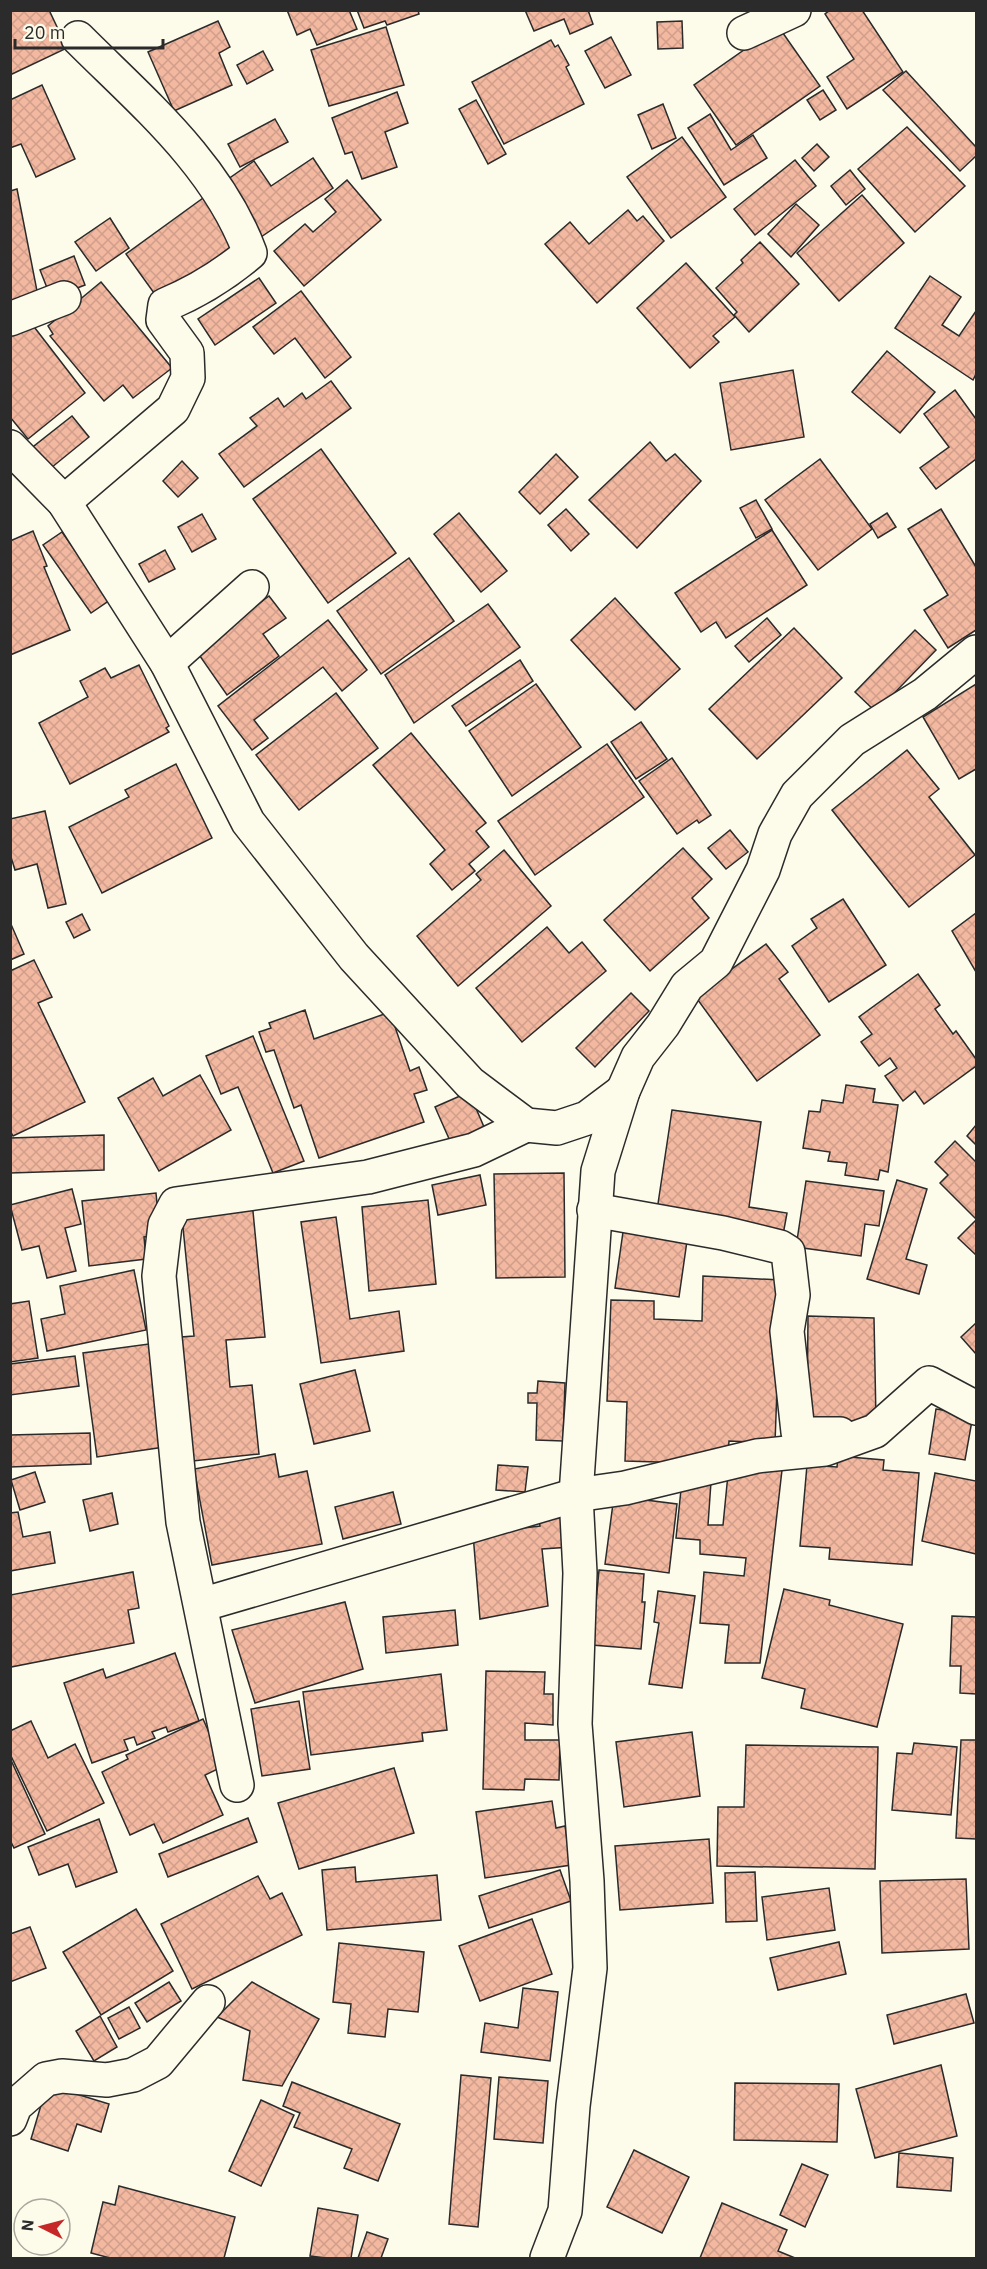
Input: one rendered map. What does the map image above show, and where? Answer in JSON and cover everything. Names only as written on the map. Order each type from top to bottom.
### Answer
[{"type":"street","points":[[744,33],[794,10]]},
{"type":"street","points":[[64,502],[173,409],[188,378],[187,353],[163,320],[165,305],[190,294],[232,268],[250,253],[241,230],[192,153],[78,38]]},
{"type":"street","points":[[10,319],[64,298]]},
{"type":"street","points":[[10,447],[64,502],[167,663],[248,822],[354,957],[400,1008],[470,1083],[526,1125]]},
{"type":"street","points":[[167,663],[252,586]]},
{"type":"street","points":[[547,2259],[565,2211],[573,2106],[590,1968],[587,1881],[575,1724],[580,1573],[576,1495],[598,1171],[622,1091],[638,1057],[663,1024],[687,986],[716,962],[763,870],[775,834],[797,795],[852,740],[926,694],[976,652]]},
{"type":"street","points":[[237,1785],[183,1522],[159,1276],[165,1225],[176,1204],[368,1177],[474,1150],[526,1125],[557,1128],[587,1118],[622,1091]]},
{"type":"street","points":[[594,1210],[723,1233],[780,1247],[788,1252],[793,1295],[787,1331],[798,1432],[862,1434],[929,1383]]},
{"type":"street","points":[[201,1605],[576,1495],[625,1488],[757,1456],[825,1449],[875,1431],[929,1383]]},
{"type":"street","points":[[929,1383],[976,1408]]},
{"type":"street","points":[[10,2119],[15,2106],[46,2079],[62,2076],[107,2080],[133,2075],[158,2062],[208,2002]]},
{"type":"building","points":[[10,10],[49,10],[67,48],[10,75]]},
{"type":"building","points":[[287,10],[349,10],[357,29],[317,45],[310,29],[297,35]]},
{"type":"building","points":[[357,10],[418,10],[419,14],[387,25],[385,21],[364,28]]},
{"type":"building","points":[[525,10],[588,10],[593,24],[570,34],[564,19],[534,31]]},
{"type":"building","points":[[830,10],[862,10],[903,72],[847,109],[827,77],[854,59],[825,14]]},
{"type":"building","points":[[218,21],[230,47],[219,53],[232,85],[174,111],[148,52]]},
{"type":"building","points":[[682,21],[683,48],[658,49],[657,22]]},
{"type":"building","points":[[778,26],[820,86],[736,145],[694,85]]},
{"type":"building","points":[[386,27],[404,85],[329,106],[311,50]]},
{"type":"building","points":[[611,37],[631,75],[605,88],[585,51]]},
{"type":"building","points":[[551,40],[555,47],[558,45],[569,65],[566,67],[584,104],[504,144],[472,82]]},
{"type":"building","points":[[263,51],[273,70],[247,84],[237,65]]},
{"type":"building","points":[[906,71],[976,147],[976,156],[960,171],[883,90]]},
{"type":"building","points":[[42,85],[75,159],[36,177],[21,144],[10,148],[10,100]]},
{"type":"building","points":[[823,90],[836,110],[820,120],[807,100]]},
{"type":"building","points":[[397,92],[408,123],[385,132],[397,167],[362,179],[352,152],[345,154],[332,118]]},
{"type":"building","points":[[476,100],[506,154],[488,164],[459,109]]},
{"type":"building","points":[[663,104],[676,138],[652,149],[638,115]]},
{"type":"building","points":[[710,114],[731,150],[753,135],[767,158],[724,185],[688,128]]},
{"type":"building","points":[[275,119],[288,142],[240,167],[228,144]]},
{"type":"building","points":[[907,127],[965,186],[915,232],[858,169]]},
{"type":"building","points":[[682,137],[726,197],[671,238],[627,177]]},
{"type":"building","points":[[817,144],[829,157],[814,171],[802,158]]},
{"type":"building","points":[[313,158],[333,188],[258,239],[221,184],[254,161],[271,186]]},
{"type":"building","points":[[795,160],[816,186],[755,235],[734,209]]},
{"type":"building","points":[[850,170],[865,189],[846,205],[831,186]]},
{"type":"building","points":[[347,180],[381,220],[304,286],[274,251],[305,224],[313,232],[336,212],[325,199]]},
{"type":"building","points":[[17,189],[39,301],[10,305],[10,191]]},
{"type":"building","points":[[210,193],[243,240],[159,300],[126,254]]},
{"type":"building","points":[[862,195],[904,243],[839,301],[797,253]]},
{"type":"building","points":[[796,204],[819,225],[791,257],[768,234]]},
{"type":"building","points":[[628,210],[637,221],[643,216],[664,241],[597,303],[545,244],[570,222],[589,244]]},
{"type":"building","points":[[110,218],[129,248],[96,271],[75,242]]},
{"type":"building","points":[[760,242],[799,284],[749,332],[734,315],[737,312],[716,288],[743,263],[741,260]]},
{"type":"building","points":[[74,256],[85,285],[51,298],[40,270]]},
{"type":"building","points":[[686,263],[735,317],[713,336],[719,342],[690,368],[637,308]]},
{"type":"building","points":[[930,276],[961,297],[942,325],[959,336],[976,311],[976,374],[973,380],[895,328]]},
{"type":"building","points":[[259,278],[276,303],[215,345],[198,319]]},
{"type":"building","points":[[101,282],[172,368],[133,398],[123,385],[104,401],[50,336],[53,334],[48,326]]},
{"type":"building","points":[[301,291],[351,357],[325,378],[295,338],[274,354],[253,327]]},
{"type":"building","points":[[28,319],[85,393],[28,439],[10,417],[10,332]]},
{"type":"building","points":[[887,351],[935,392],[900,433],[852,392]]},
{"type":"building","points":[[793,370],[804,437],[731,450],[720,383]]},
{"type":"building","points":[[331,381],[351,408],[244,487],[219,454],[257,426],[250,418],[278,398],[284,407],[302,393],[306,399]]},
{"type":"building","points":[[955,390],[976,419],[976,459],[936,489],[920,468],[949,447],[924,414]]},
{"type":"building","points":[[72,416],[89,437],[46,472],[29,450]]},
{"type":"building","points":[[650,442],[666,461],[675,454],[701,481],[637,548],[589,500]]},
{"type":"building","points":[[321,449],[396,553],[328,603],[253,499]]},
{"type":"building","points":[[556,454],[578,477],[540,514],[519,492]]},
{"type":"building","points":[[820,459],[872,529],[818,570],[765,500]]},
{"type":"building","points":[[182,461],[198,478],[178,497],[163,481]]},
{"type":"building","points":[[756,500],[772,529],[756,538],[740,508]]},
{"type":"building","points":[[566,509],[589,534],[571,551],[548,525]]},
{"type":"building","points":[[941,509],[976,567],[976,630],[948,648],[924,610],[948,595],[908,529]]},
{"type":"building","points":[[459,513],[507,571],[481,592],[434,534]]},
{"type":"building","points":[[887,513],[896,527],[878,538],[870,524]]},
{"type":"building","points":[[202,514],[216,539],[192,552],[178,527]]},
{"type":"building","points":[[772,530],[807,585],[726,638],[716,622],[701,632],[675,593]]},
{"type":"building","points":[[33,531],[47,566],[44,567],[70,630],[10,655],[10,541]]},
{"type":"building","points":[[62,532],[110,600],[91,613],[43,545]]},
{"type":"building","points":[[165,550],[175,569],[149,582],[139,564]]},
{"type":"building","points":[[409,558],[454,621],[381,674],[337,611]]},
{"type":"building","points":[[269,596],[286,618],[263,634],[279,656],[227,695],[195,649]]},
{"type":"building","points":[[615,598],[680,669],[635,710],[571,640]]},
{"type":"building","points":[[488,604],[520,647],[414,723],[385,675]]},
{"type":"building","points":[[767,618],[781,635],[749,662],[735,646]]},
{"type":"building","points":[[328,620],[367,670],[342,691],[323,667],[254,720],[268,738],[252,750],[218,706]]},
{"type":"building","points":[[794,628],[842,678],[757,759],[709,709]]},
{"type":"building","points":[[915,630],[936,650],[876,712],[855,692]]},
{"type":"building","points":[[520,660],[533,681],[466,726],[452,706]]},
{"type":"building","points":[[139,665],[169,726],[166,728],[169,732],[70,784],[39,723],[88,697],[80,681],[105,668],[111,678]]},
{"type":"building","points":[[536,684],[581,747],[512,796],[469,731]]},
{"type":"building","points":[[976,684],[976,769],[959,779],[923,717]]},
{"type":"building","points":[[336,693],[378,748],[299,810],[256,755]]},
{"type":"building","points":[[641,722],[667,759],[636,779],[611,742]]},
{"type":"building","points":[[411,733],[486,823],[476,831],[489,847],[469,864],[475,871],[452,890],[430,864],[445,850],[373,765]]},
{"type":"building","points":[[607,744],[644,797],[535,875],[498,821]]},
{"type":"building","points":[[907,750],[939,789],[929,797],[975,855],[909,907],[832,810]]},
{"type":"building","points":[[672,758],[711,815],[699,823],[697,820],[677,834],[639,781]]},
{"type":"building","points":[[176,764],[212,838],[102,893],[69,827],[129,797],[125,790]]},
{"type":"building","points":[[45,811],[66,904],[48,908],[37,864],[15,870],[10,854],[10,819]]},
{"type":"building","points":[[730,830],[748,852],[726,869],[708,848]]},
{"type":"building","points":[[683,848],[712,879],[692,898],[709,918],[650,971],[604,920]]},
{"type":"building","points":[[504,850],[551,906],[458,986],[417,936],[481,880],[476,874]]},
{"type":"building","points":[[843,899],[886,965],[829,1002],[792,946],[817,928],[811,919]]},
{"type":"building","points":[[976,913],[976,972],[952,931]]},
{"type":"building","points":[[82,914],[90,930],[74,938],[66,922]]},
{"type":"building","points":[[10,922],[24,954],[10,960]]},
{"type":"building","points":[[547,927],[569,953],[582,942],[606,971],[522,1042],[476,988]]},
{"type":"building","points":[[766,944],[788,972],[779,979],[820,1035],[757,1081],[695,996]]},
{"type":"building","points":[[34,960],[52,997],[38,1003],[85,1102],[13,1136],[10,1131],[10,971]]},
{"type":"building","points":[[918,974],[940,1005],[935,1009],[953,1034],[956,1031],[976,1059],[976,1066],[924,1104],[915,1091],[903,1101],[885,1076],[897,1068],[890,1058],[879,1066],[861,1042],[872,1034],[859,1017]]},
{"type":"building","points":[[631,993],[649,1011],[595,1067],[576,1048]]},
{"type":"building","points":[[305,1010],[314,1039],[390,1012],[410,1071],[419,1067],[427,1090],[414,1094],[424,1122],[319,1158],[301,1105],[294,1108],[274,1050],[266,1052],[259,1032],[271,1028],[269,1023]]},
{"type":"building","points":[[253,1036],[304,1161],[273,1173],[238,1087],[221,1094],[206,1056]]},
{"type":"building","points":[[200,1075],[231,1130],[159,1171],[118,1098],[153,1078],[163,1096]]},
{"type":"building","points":[[846,1085],[875,1089],[873,1102],[898,1105],[888,1172],[880,1170],[878,1180],[845,1175],[847,1163],[828,1161],[830,1152],[803,1148],[809,1111],[820,1112],[822,1100],[843,1103]]},
{"type":"building","points":[[469,1092],[487,1134],[454,1150],[435,1107]]},
{"type":"building","points":[[672,1110],[761,1122],[749,1207],[787,1213],[783,1235],[656,1217]]},
{"type":"building","points":[[976,1125],[976,1145],[967,1136]]},
{"type":"building","points":[[104,1135],[104,1170],[10,1173],[10,1138]]},
{"type":"building","points":[[955,1141],[976,1162],[976,1219],[940,1183],[948,1175],[935,1162]]},
{"type":"building","points":[[564,1173],[565,1277],[496,1278],[494,1174]]},
{"type":"building","points":[[480,1175],[486,1205],[438,1215],[432,1185]]},
{"type":"building","points":[[897,1180],[927,1189],[906,1259],[927,1265],[919,1294],[867,1279]]},
{"type":"building","points":[[806,1181],[884,1191],[879,1226],[865,1224],[861,1256],[796,1247]]},
{"type":"building","points":[[72,1189],[81,1224],[65,1228],[76,1271],[47,1278],[39,1246],[22,1250],[10,1205]]},
{"type":"building","points":[[156,1193],[160,1235],[144,1237],[146,1259],[89,1266],[82,1201]]},
{"type":"building","points":[[428,1200],[436,1284],[369,1291],[362,1207]]},
{"type":"building","points":[[252,1201],[265,1337],[226,1340],[230,1387],[252,1385],[259,1454],[193,1461],[181,1337],[194,1336],[181,1208]]},
{"type":"building","points":[[336,1217],[350,1319],[399,1311],[404,1351],[321,1363],[301,1222]]},
{"type":"building","points":[[976,1220],[976,1255],[958,1238]]},
{"type":"building","points":[[624,1225],[688,1234],[679,1297],[615,1288]]},
{"type":"building","points":[[134,1270],[146,1330],[47,1351],[41,1319],[65,1314],[60,1286]]},
{"type":"building","points":[[703,1276],[781,1280],[775,1443],[729,1441],[728,1455],[693,1454],[692,1463],[625,1461],[627,1402],[607,1401],[611,1300],[654,1301],[654,1319],[702,1321]]},
{"type":"building","points":[[29,1301],[38,1358],[10,1362],[10,1304]]},
{"type":"building","points":[[808,1316],[874,1318],[876,1420],[844,1425],[807,1425]]},
{"type":"building","points":[[976,1323],[976,1354],[961,1337]]},
{"type":"building","points":[[156,1343],[171,1446],[97,1457],[83,1353]]},
{"type":"building","points":[[75,1356],[79,1386],[10,1395],[10,1364]]},
{"type":"building","points":[[355,1370],[370,1431],[314,1444],[300,1384]]},
{"type":"building","points":[[538,1381],[565,1383],[563,1441],[536,1440],[537,1403],[528,1403],[528,1393],[537,1393]]},
{"type":"building","points":[[936,1409],[973,1415],[965,1460],[929,1454]]},
{"type":"building","points":[[90,1433],[91,1464],[10,1467],[10,1435]]},
{"type":"building","points":[[275,1454],[279,1477],[307,1471],[322,1544],[212,1565],[194,1469]]},
{"type":"building","points":[[838,1456],[884,1460],[883,1470],[919,1473],[912,1565],[829,1559],[830,1548],[800,1546],[807,1465],[837,1467]]},
{"type":"building","points":[[729,1464],[782,1470],[760,1663],[725,1663],[729,1625],[700,1623],[704,1572],[744,1576],[746,1558],[700,1554],[700,1540],[676,1538],[682,1480],[711,1482],[708,1525],[723,1525]]},
{"type":"building","points":[[498,1465],[528,1467],[525,1492],[496,1490]]},
{"type":"building","points":[[35,1472],[45,1502],[20,1510],[11,1480]]},
{"type":"building","points":[[935,1473],[976,1481],[976,1554],[922,1541]]},
{"type":"building","points":[[393,1492],[401,1524],[343,1539],[335,1507]]},
{"type":"building","points":[[112,1493],[118,1524],[90,1531],[83,1500]]},
{"type":"building","points":[[614,1496],[677,1504],[669,1573],[605,1564]]},
{"type":"building","points":[[18,1512],[23,1537],[50,1532],[55,1563],[10,1571],[10,1513]]},
{"type":"building","points":[[567,1517],[571,1547],[542,1549],[548,1606],[480,1619],[473,1534],[540,1526],[539,1520]]},
{"type":"building","points":[[599,1570],[644,1574],[642,1602],[645,1602],[641,1649],[592,1645]]},
{"type":"building","points":[[133,1572],[139,1608],[128,1610],[134,1643],[11,1667],[10,1595]]},
{"type":"building","points":[[784,1589],[830,1600],[829,1605],[903,1624],[877,1727],[801,1708],[805,1689],[762,1678]]},
{"type":"building","points":[[658,1591],[695,1596],[682,1688],[649,1684],[659,1623],[654,1622]]},
{"type":"building","points":[[345,1602],[363,1669],[255,1703],[232,1630]]},
{"type":"building","points":[[455,1610],[458,1645],[386,1653],[383,1617]]},
{"type":"building","points":[[952,1616],[976,1617],[976,1694],[960,1693],[961,1666],[950,1666]]},
{"type":"building","points":[[175,1653],[199,1721],[168,1732],[166,1727],[152,1732],[155,1738],[137,1745],[134,1737],[124,1740],[128,1750],[92,1763],[64,1683],[103,1669],[106,1678]]},
{"type":"building","points":[[486,1671],[545,1672],[544,1694],[553,1694],[553,1725],[525,1723],[525,1740],[560,1740],[559,1780],[525,1779],[524,1790],[483,1789]]},
{"type":"building","points":[[441,1674],[447,1730],[422,1733],[423,1741],[311,1755],[303,1692]]},
{"type":"building","points":[[299,1701],[310,1769],[262,1776],[251,1709]]},
{"type":"building","points":[[203,1719],[224,1766],[205,1775],[223,1815],[163,1843],[154,1824],[130,1835],[102,1772],[128,1759],[126,1755]]},
{"type":"building","points":[[31,1721],[48,1758],[75,1744],[104,1803],[47,1831],[10,1754],[10,1731]]},
{"type":"building","points":[[692,1732],[700,1796],[624,1807],[616,1742]]},
{"type":"building","points":[[961,1740],[976,1740],[976,1839],[956,1838]]},
{"type":"building","points":[[914,1743],[957,1747],[951,1815],[892,1810],[897,1753],[912,1754]]},
{"type":"building","points":[[746,1745],[878,1747],[875,1869],[717,1866],[718,1807],[744,1807]]},
{"type":"building","points":[[10,1758],[45,1834],[14,1848],[10,1840]]},
{"type":"building","points":[[394,1768],[414,1833],[299,1869],[278,1803]]},
{"type":"building","points":[[552,1801],[556,1828],[565,1826],[571,1865],[485,1878],[476,1812]]},
{"type":"building","points":[[248,1818],[257,1842],[168,1877],[159,1854]]},
{"type":"building","points":[[99,1819],[117,1872],[76,1887],[68,1864],[39,1875],[28,1847]]},
{"type":"building","points":[[709,1839],[713,1903],[620,1910],[615,1846]]},
{"type":"building","points":[[355,1867],[356,1882],[437,1875],[441,1920],[327,1930],[322,1870]]},
{"type":"building","points":[[560,1870],[571,1901],[489,1928],[479,1896]]},
{"type":"building","points":[[755,1872],[757,1921],[726,1922],[725,1873]]},
{"type":"building","points":[[258,1876],[270,1899],[282,1893],[302,1935],[192,1989],[161,1924]]},
{"type":"building","points":[[966,1879],[969,1949],[882,1953],[880,1881]]},
{"type":"building","points":[[829,1888],[835,1930],[767,1940],[762,1897]]},
{"type":"building","points":[[136,1909],[173,1971],[101,2015],[63,1952]]},
{"type":"building","points":[[532,1919],[552,1974],[480,2001],[459,1946]]},
{"type":"building","points":[[30,1927],[46,1968],[10,1982],[10,1934]]},
{"type":"building","points":[[839,1942],[846,1974],[778,1990],[770,1958]]},
{"type":"building","points":[[339,1943],[424,1952],[418,2012],[388,2009],[385,2037],[348,2033],[351,2004],[333,2002]]},
{"type":"building","points":[[169,1982],[181,2001],[147,2022],[135,2003]]},
{"type":"building","points":[[252,1982],[319,2019],[282,2086],[243,2080],[250,2031],[217,2017]]},
{"type":"building","points":[[523,1988],[558,1992],[550,2061],[481,2052],[485,2023],[518,2028]]},
{"type":"building","points":[[966,1994],[974,2023],[894,2044],[887,2015]]},
{"type":"building","points":[[129,2007],[140,2028],[119,2039],[108,2018]]},
{"type":"building","points":[[100,2016],[117,2047],[94,2061],[76,2031]]},
{"type":"building","points":[[941,2065],[957,2136],[875,2158],[856,2089]]},
{"type":"building","points":[[461,2075],[491,2078],[478,2227],[449,2224]]},
{"type":"building","points":[[499,2077],[548,2081],[543,2143],[494,2139]]},
{"type":"building","points":[[292,2082],[400,2124],[378,2181],[344,2168],[352,2149],[294,2127],[300,2113],[283,2106]]},
{"type":"building","points":[[735,2083],[839,2084],[837,2142],[734,2140]]},
{"type":"building","points":[[47,2085],[109,2104],[101,2132],[77,2124],[68,2151],[31,2139]]},
{"type":"building","points":[[261,2100],[294,2115],[261,2186],[229,2171]]},
{"type":"building","points":[[634,2150],[689,2177],[662,2233],[607,2207]]},
{"type":"building","points":[[899,2153],[953,2158],[951,2191],[897,2187]]},
{"type":"building","points":[[802,2164],[828,2175],[805,2227],[780,2215]]},
{"type":"building","points":[[119,2186],[235,2217],[224,2258],[110,2258],[91,2253],[103,2202],[115,2205]]},
{"type":"building","points":[[722,2203],[787,2230],[778,2251],[795,2258],[700,2258]]},
{"type":"building","points":[[318,2208],[358,2215],[351,2258],[310,2256]]},
{"type":"building","points":[[367,2232],[388,2239],[381,2258],[358,2258]]}]
